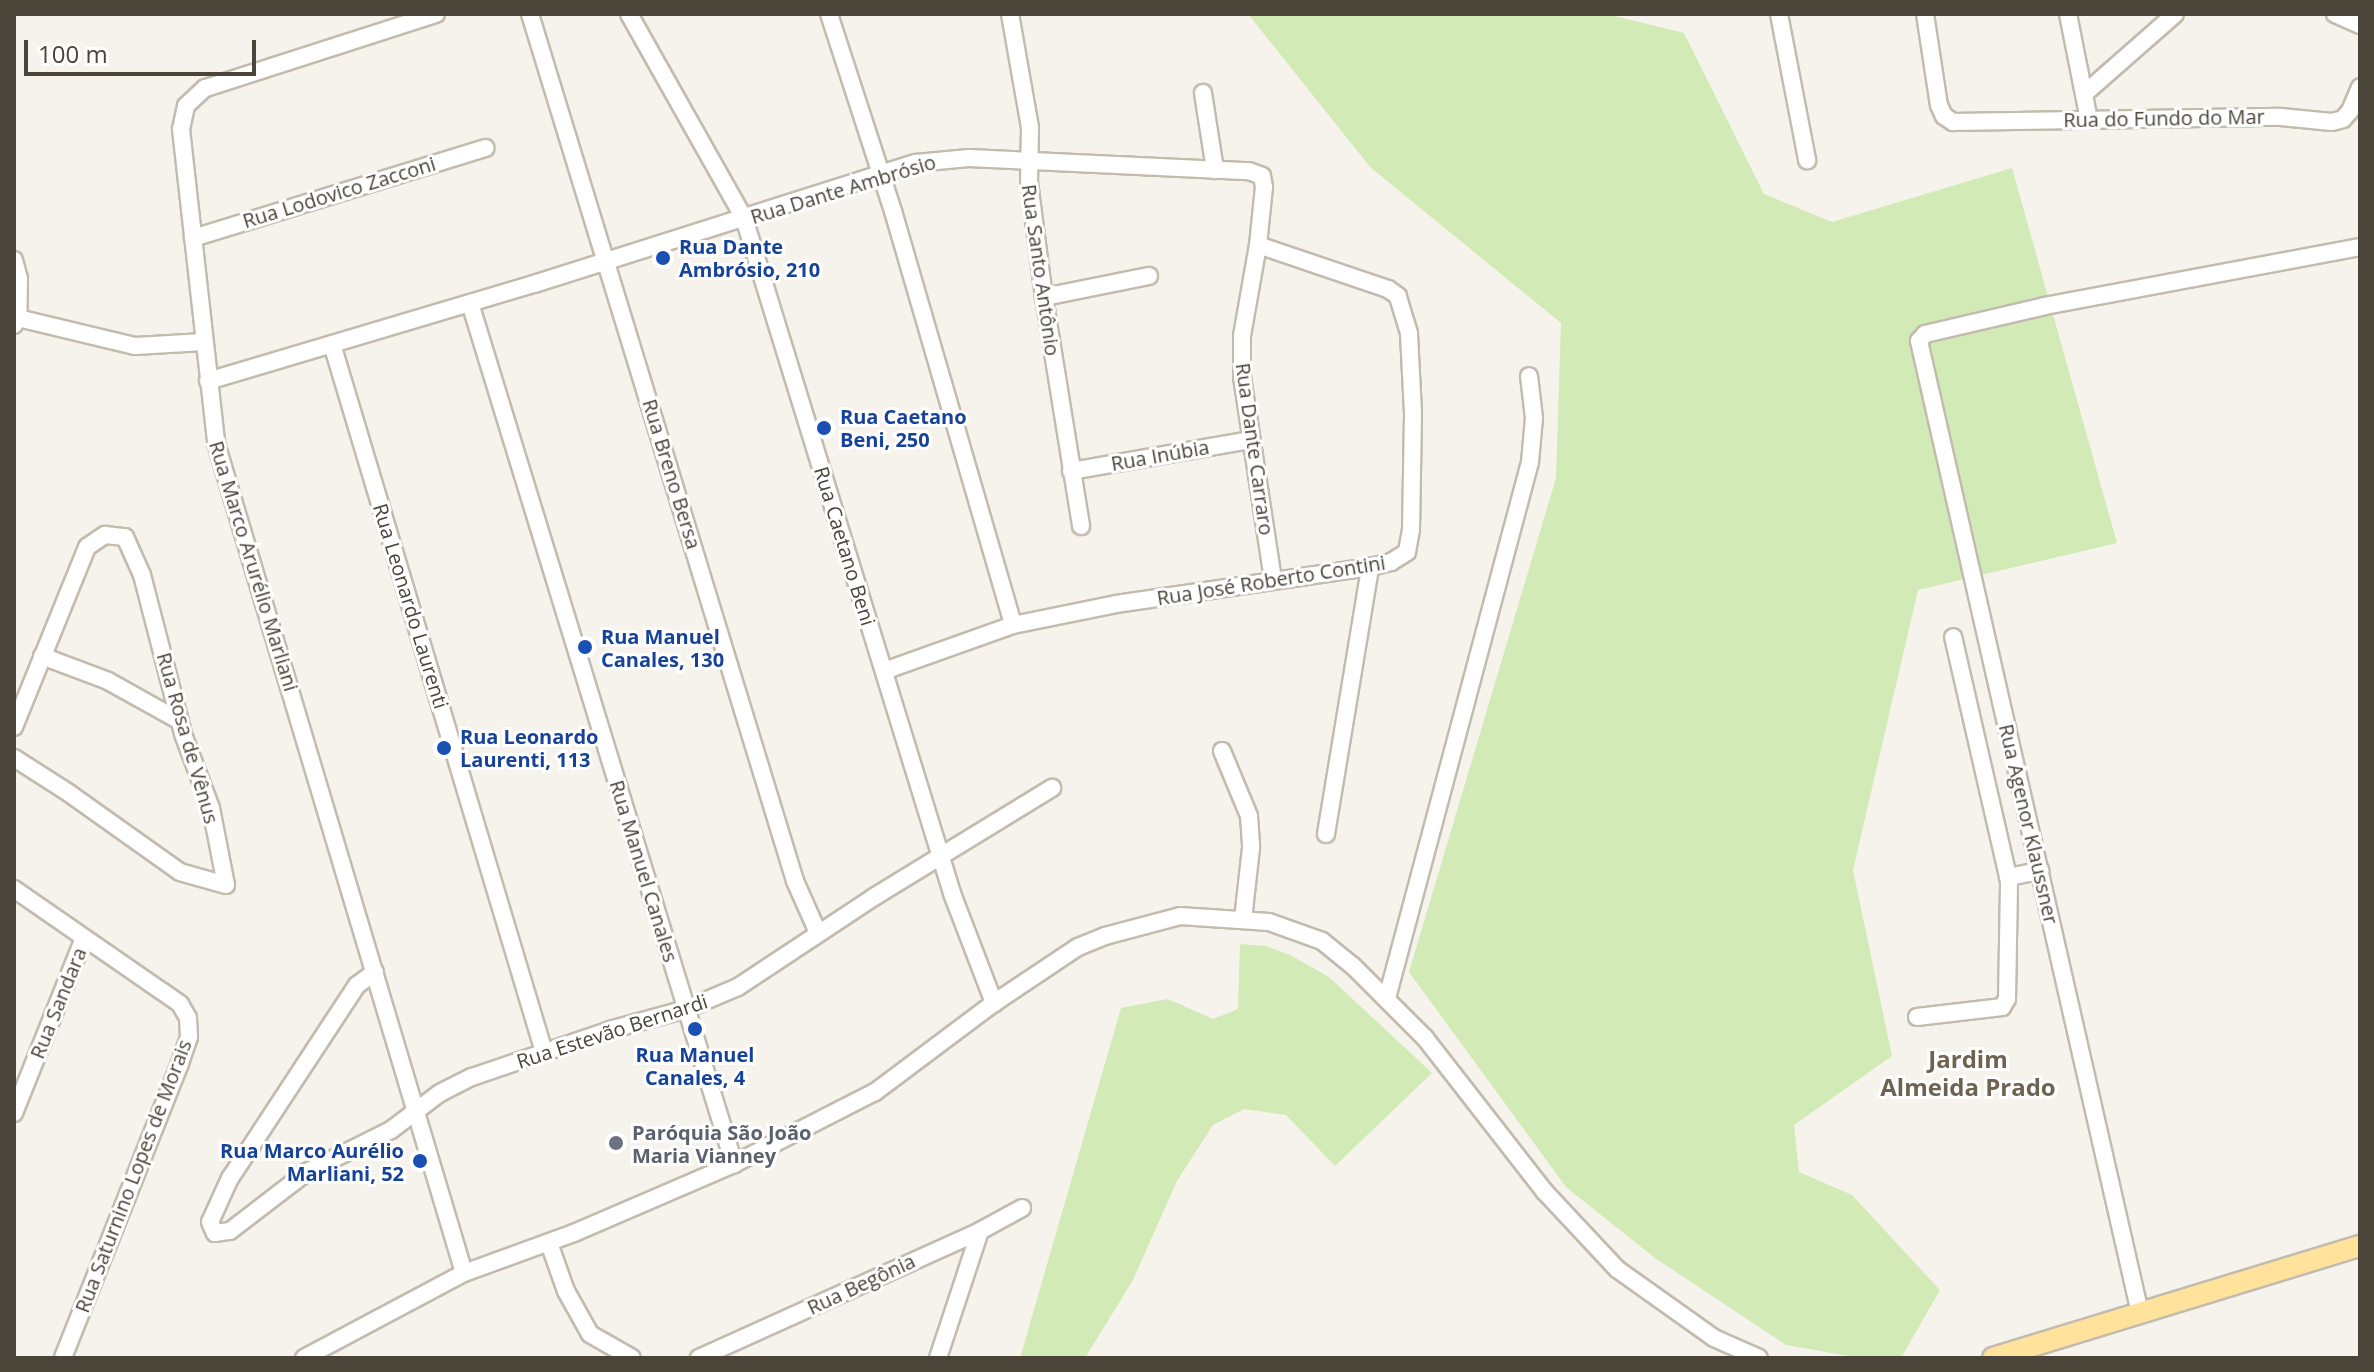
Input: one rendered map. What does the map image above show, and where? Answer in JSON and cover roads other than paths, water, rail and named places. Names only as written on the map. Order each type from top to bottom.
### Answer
[{"type":"main road","points":[[1993,1358],[2360,1246]]},
{"type":"street","name":"Rua Marco Arurélio Marliani","points":[[436,14],[205,88],[193,96],[182,118],[181,129],[212,424],[224,473],[464,1273]]},
{"type":"street","name":"Rua Breno Bersa","points":[[530,14],[795,881],[818,933]]},
{"type":"street","name":"Rua Caetano Beni","points":[[629,14],[744,218],[953,896],[994,1003]]},
{"type":"street","points":[[829,14],[880,174],[1013,625],[884,671]]},
{"type":"street","name":"Rua Santo Antônio","points":[[1010,14],[1030,127],[1028,161],[1044,297],[1081,526]]},
{"type":"street","points":[[1779,14],[1807,160]]},
{"type":"street","name":"Rua do Fundo do Mar","points":[[1925,14],[1939,105],[1949,121],[2281,117],[2332,122],[2343,119],[2350,111],[2360,87]]},
{"type":"street","points":[[2068,14],[2089,120]]},
{"type":"street","points":[[2084,94],[2175,14]]},
{"type":"street","points":[[2335,14],[2360,25]]},
{"type":"street","points":[[1203,93],[1215,170]]},
{"type":"street","name":"Rua Lodovico Zacconi","points":[[193,238],[485,148]]},
{"type":"street","name":"Rua Dante Ambrósio","points":[[208,381],[470,303],[880,174],[949,158],[1241,169],[1260,175]]},
{"type":"street","name":"Rua Dante Carraro","points":[[1260,175],[1264,187],[1258,245],[1242,336],[1250,440],[1273,580]]},
{"type":"street","name":"Rua José Roberto Contini","points":[[1013,625],[1116,604],[1370,567],[1404,556],[1411,543],[1413,413],[1409,333],[1394,291],[1258,245]]},
{"type":"street","name":"Rua Agenor Klaussner","points":[[2140,1313],[1920,359],[1921,336],[2045,306],[2360,247]]},
{"type":"street","points":[[14,260],[19,279],[16,322],[135,346],[204,342]]},
{"type":"street","points":[[1044,297],[1149,276]]},
{"type":"street","name":"Rua Manuel Canales","points":[[470,303],[734,1164]]},
{"type":"street","name":"Rua Leonardo Laurenti","points":[[332,344],[544,1052]]},
{"type":"street","points":[[1387,998],[1530,462],[1534,418],[1529,376]]},
{"type":"street","name":"Rua Inúbia","points":[[1071,471],[1250,440]]},
{"type":"street","name":"Rua Rosa de Vênus","points":[[14,727],[87,547],[105,535],[125,537],[142,575],[180,721],[211,808],[226,885],[180,872],[14,758]]},
{"type":"street","points":[[1326,834],[1370,567]]},
{"type":"street","points":[[1917,1017],[2002,1007],[2007,999],[2008,877],[1953,637]]},
{"type":"street","points":[[42,656],[108,681],[180,721]]},
{"type":"street","points":[[1222,751],[1249,816],[1251,848],[1243,919]]},
{"type":"street","name":"Rua Estevão Bernardi","points":[[375,972],[357,985],[315,1044],[230,1178],[214,1210],[211,1229],[221,1234],[230,1231],[307,1172],[391,1130],[417,1110],[472,1077],[686,1009],[738,987],[942,854],[1052,788]]},
{"type":"street","points":[[2008,877],[2040,871]]},
{"type":"street","name":"Rua Saturnino Lopes de Morais","points":[[14,889],[180,1004],[188,1018],[189,1037],[63,1358]]},
{"type":"street","points":[[304,1358],[464,1273],[549,1243],[734,1164],[875,1092],[994,1003],[1078,947],[1105,936],[1180,916],[1269,922],[1322,941],[1387,998],[1425,1038],[1584,1237],[1617,1269],[1690,1323],[1714,1338],[1759,1358]]},
{"type":"street","name":"Rua Sandara","points":[[14,1113],[84,938]]},
{"type":"street","name":"Rua Begônia","points":[[699,1358],[980,1231],[1022,1208]]},
{"type":"street","points":[[938,1358],[980,1231]]},
{"type":"street","points":[[549,1243],[566,1291],[590,1334],[632,1358]]},
{"type":"place","name":"Rua Dante Ambrósio, 210","points":[[663,258]]},
{"type":"place","name":"Rua Caetano Beni, 250","points":[[824,428]]},
{"type":"place","name":"Rua Manuel Canales, 130","points":[[585,647]]},
{"type":"place","name":"Rua Leonardo Laurenti, 113","points":[[444,748]]},
{"type":"place","name":"Rua Manuel Canales, 4","points":[[695,1029]]},
{"type":"place","name":"Paróquia São João Maria Vianney","points":[[616,1143]]},
{"type":"place","name":"Rua Marco Aurélio Marliani, 52","points":[[420,1161]]},
{"type":"district","name":"Jardim Almeida Prado","points":[[1968,1073]]}]
